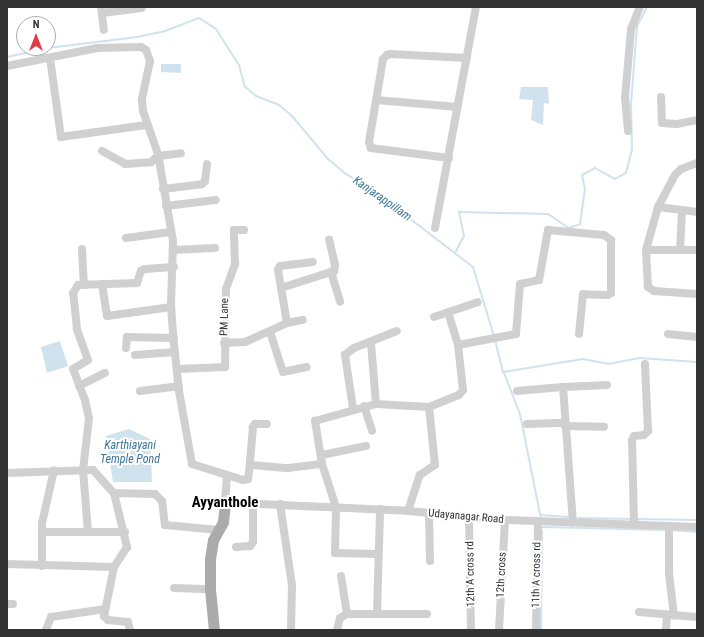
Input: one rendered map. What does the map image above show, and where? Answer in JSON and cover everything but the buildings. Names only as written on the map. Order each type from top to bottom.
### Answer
[{"type":"main road","points":[[214,630],[210,590],[212,545],[229,504]]},
{"type":"street","points":[[435,228],[476,7]]},
{"type":"street","points":[[628,131],[625,98],[631,29],[640,7]]},
{"type":"street","points":[[104,30],[101,10],[142,8]]},
{"type":"street","points":[[7,66],[97,48],[142,47],[146,50],[150,61],[142,100],[146,125],[158,156],[171,232],[174,267],[171,307],[175,352],[192,464],[227,476],[248,479],[253,425],[267,424]]},
{"type":"street","points":[[449,158],[370,148],[369,142],[383,59],[387,55],[467,58]]},
{"type":"street","points":[[50,58],[61,136],[146,125]]},
{"type":"street","points":[[662,97],[662,123],[677,124],[697,120]]},
{"type":"street","points":[[376,100],[458,107]]},
{"type":"street","points":[[102,151],[125,164],[151,162],[158,156],[180,153]]},
{"type":"street","points":[[697,163],[685,167],[675,175],[658,207],[646,250],[645,273],[650,290],[697,294]]},
{"type":"street","points":[[163,189],[202,184],[205,181],[207,164]]},
{"type":"street","points":[[166,206],[216,200]]},
{"type":"street","points":[[658,207],[697,212]]},
{"type":"street","points":[[680,250],[682,210]]},
{"type":"street","points":[[458,345],[516,334],[520,284],[539,280],[547,232],[555,229],[604,234],[611,240],[611,293],[607,295],[582,294],[579,334]]},
{"type":"street","name":"PM Lane","points":[[177,369],[225,367],[224,301],[235,264],[234,232],[244,230]]},
{"type":"street","points":[[126,238],[171,232]]},
{"type":"street","points":[[281,288],[335,269],[329,240]]},
{"type":"street","points":[[173,250],[215,248]]},
{"type":"street","points":[[82,249],[84,284]]},
{"type":"street","points":[[646,250],[697,250]]},
{"type":"street","points":[[287,323],[278,270],[280,266],[314,262]]},
{"type":"street","points":[[88,532],[84,470],[89,418],[73,369],[86,363],[88,358],[77,329],[72,293],[74,287],[84,284],[137,283],[141,271],[145,269],[174,267]]},
{"type":"street","points":[[330,272],[340,302]]},
{"type":"street","points":[[102,284],[107,316],[171,307]]},
{"type":"street","points":[[434,317],[478,302]]},
{"type":"street","points":[[378,554],[335,553],[336,507],[322,464],[322,455],[316,421],[353,408],[376,404],[429,407],[462,394],[458,345],[448,312]]},
{"type":"street","name":"PM Lane","points":[[224,343],[245,342],[287,323],[302,320]]},
{"type":"street","points":[[353,408],[345,355],[354,348],[372,343],[397,331]]},
{"type":"street","points":[[270,332],[283,372],[306,367]]},
{"type":"street","points":[[668,334],[697,337]]},
{"type":"street","points":[[126,348],[127,337],[174,338]]},
{"type":"street","points":[[372,343],[376,404]]},
{"type":"street","points":[[135,355],[175,352]]},
{"type":"street","points":[[634,525],[632,440],[634,436],[644,435],[648,431],[645,364]]},
{"type":"street","points":[[79,386],[105,373]]},
{"type":"street","points":[[517,391],[607,385]]},
{"type":"street","points":[[140,391],[179,386]]},
{"type":"street","points":[[563,387],[573,523]]},
{"type":"street","points":[[364,406],[372,431]]},
{"type":"street","points":[[408,511],[420,474],[435,465],[429,407]]},
{"type":"street","points":[[527,424],[565,424],[604,427]]},
{"type":"street","points":[[322,455],[366,446]]},
{"type":"street","points":[[250,465],[288,468],[322,464]]},
{"type":"street","points":[[42,566],[42,532],[44,512],[52,486],[54,470]]},
{"type":"street","points":[[7,473],[54,470],[93,470],[114,493],[125,532],[126,551],[114,567],[105,609],[105,618],[128,622],[130,630]]},
{"type":"street","points":[[227,476],[229,504]]},
{"type":"street","points":[[114,493],[155,494],[162,501],[165,525],[219,530]]},
{"type":"street","name":"Udayanagar Road","points":[[229,504],[280,504],[380,509],[469,518],[634,525],[669,530],[697,527]]},
{"type":"street","points":[[236,546],[250,546],[253,542],[253,504]]},
{"type":"street","points":[[280,504],[292,585],[291,630]]},
{"type":"street","points":[[377,613],[380,509]]},
{"type":"street","points":[[429,513],[430,561]]},
{"type":"street","name":"12th A cross rd","points":[[469,518],[471,630]]},
{"type":"street","name":"12th cross","points":[[500,630],[505,520]]},
{"type":"street","name":"11th A cross rd","points":[[536,629],[540,522]]},
{"type":"street","points":[[666,630],[670,615],[669,530]]},
{"type":"street","points":[[42,532],[125,532]]},
{"type":"street","points":[[7,564],[114,567]]},
{"type":"street","points":[[341,576],[347,614]]},
{"type":"street","points":[[174,588],[210,590]]},
{"type":"street","points":[[46,630],[47,622],[51,617],[105,609]]},
{"type":"street","points":[[639,612],[697,617]]},
{"type":"street","points":[[337,630],[340,618],[347,614],[427,614]]},
{"type":"water","points":[[161,64],[181,64],[181,73],[161,72]]},
{"type":"water","points":[[521,87],[548,87],[549,104],[544,103],[543,125],[531,120],[533,100],[519,99]]},
{"type":"water","points":[[60,341],[68,366],[47,373],[41,347]]},
{"type":"water","name":"Karthiayani Temple Pond","points":[[129,429],[150,439],[152,482],[113,482],[106,436]]},
{"type":"waterway","points":[[456,251],[464,236],[459,212],[548,214],[569,228],[580,224],[585,189],[582,175],[595,168],[615,179],[626,173],[632,149],[631,104],[637,26],[647,7]]},
{"type":"waterway","name":"Kanjarappillam","points":[[56,47],[137,37],[165,31],[199,18],[216,29],[239,65],[245,87],[256,96],[279,105],[292,116],[328,159],[346,174],[370,188],[473,267],[494,336]]},
{"type":"waterway","name":"Kanjarappillam","points":[[7,57],[16,55]]},
{"type":"waterway","name":"Kanjarappillam","points":[[495,340],[503,372],[583,359],[608,364],[639,358],[697,362]]},
{"type":"waterway","points":[[504,373],[520,414],[541,519]]},
{"type":"waterway","points":[[541,515],[568,517]]},
{"type":"waterway","points":[[578,518],[632,519]]},
{"type":"waterway","points":[[636,519],[697,520]]},
{"type":"waterway","points":[[542,527],[666,530]]},
{"type":"waterway","points":[[670,530],[697,532]]},
{"type":"waterway","points":[[541,630],[542,531]]},
{"type":"district","name":"Ayyanthole","points":[[225,503]]}]
